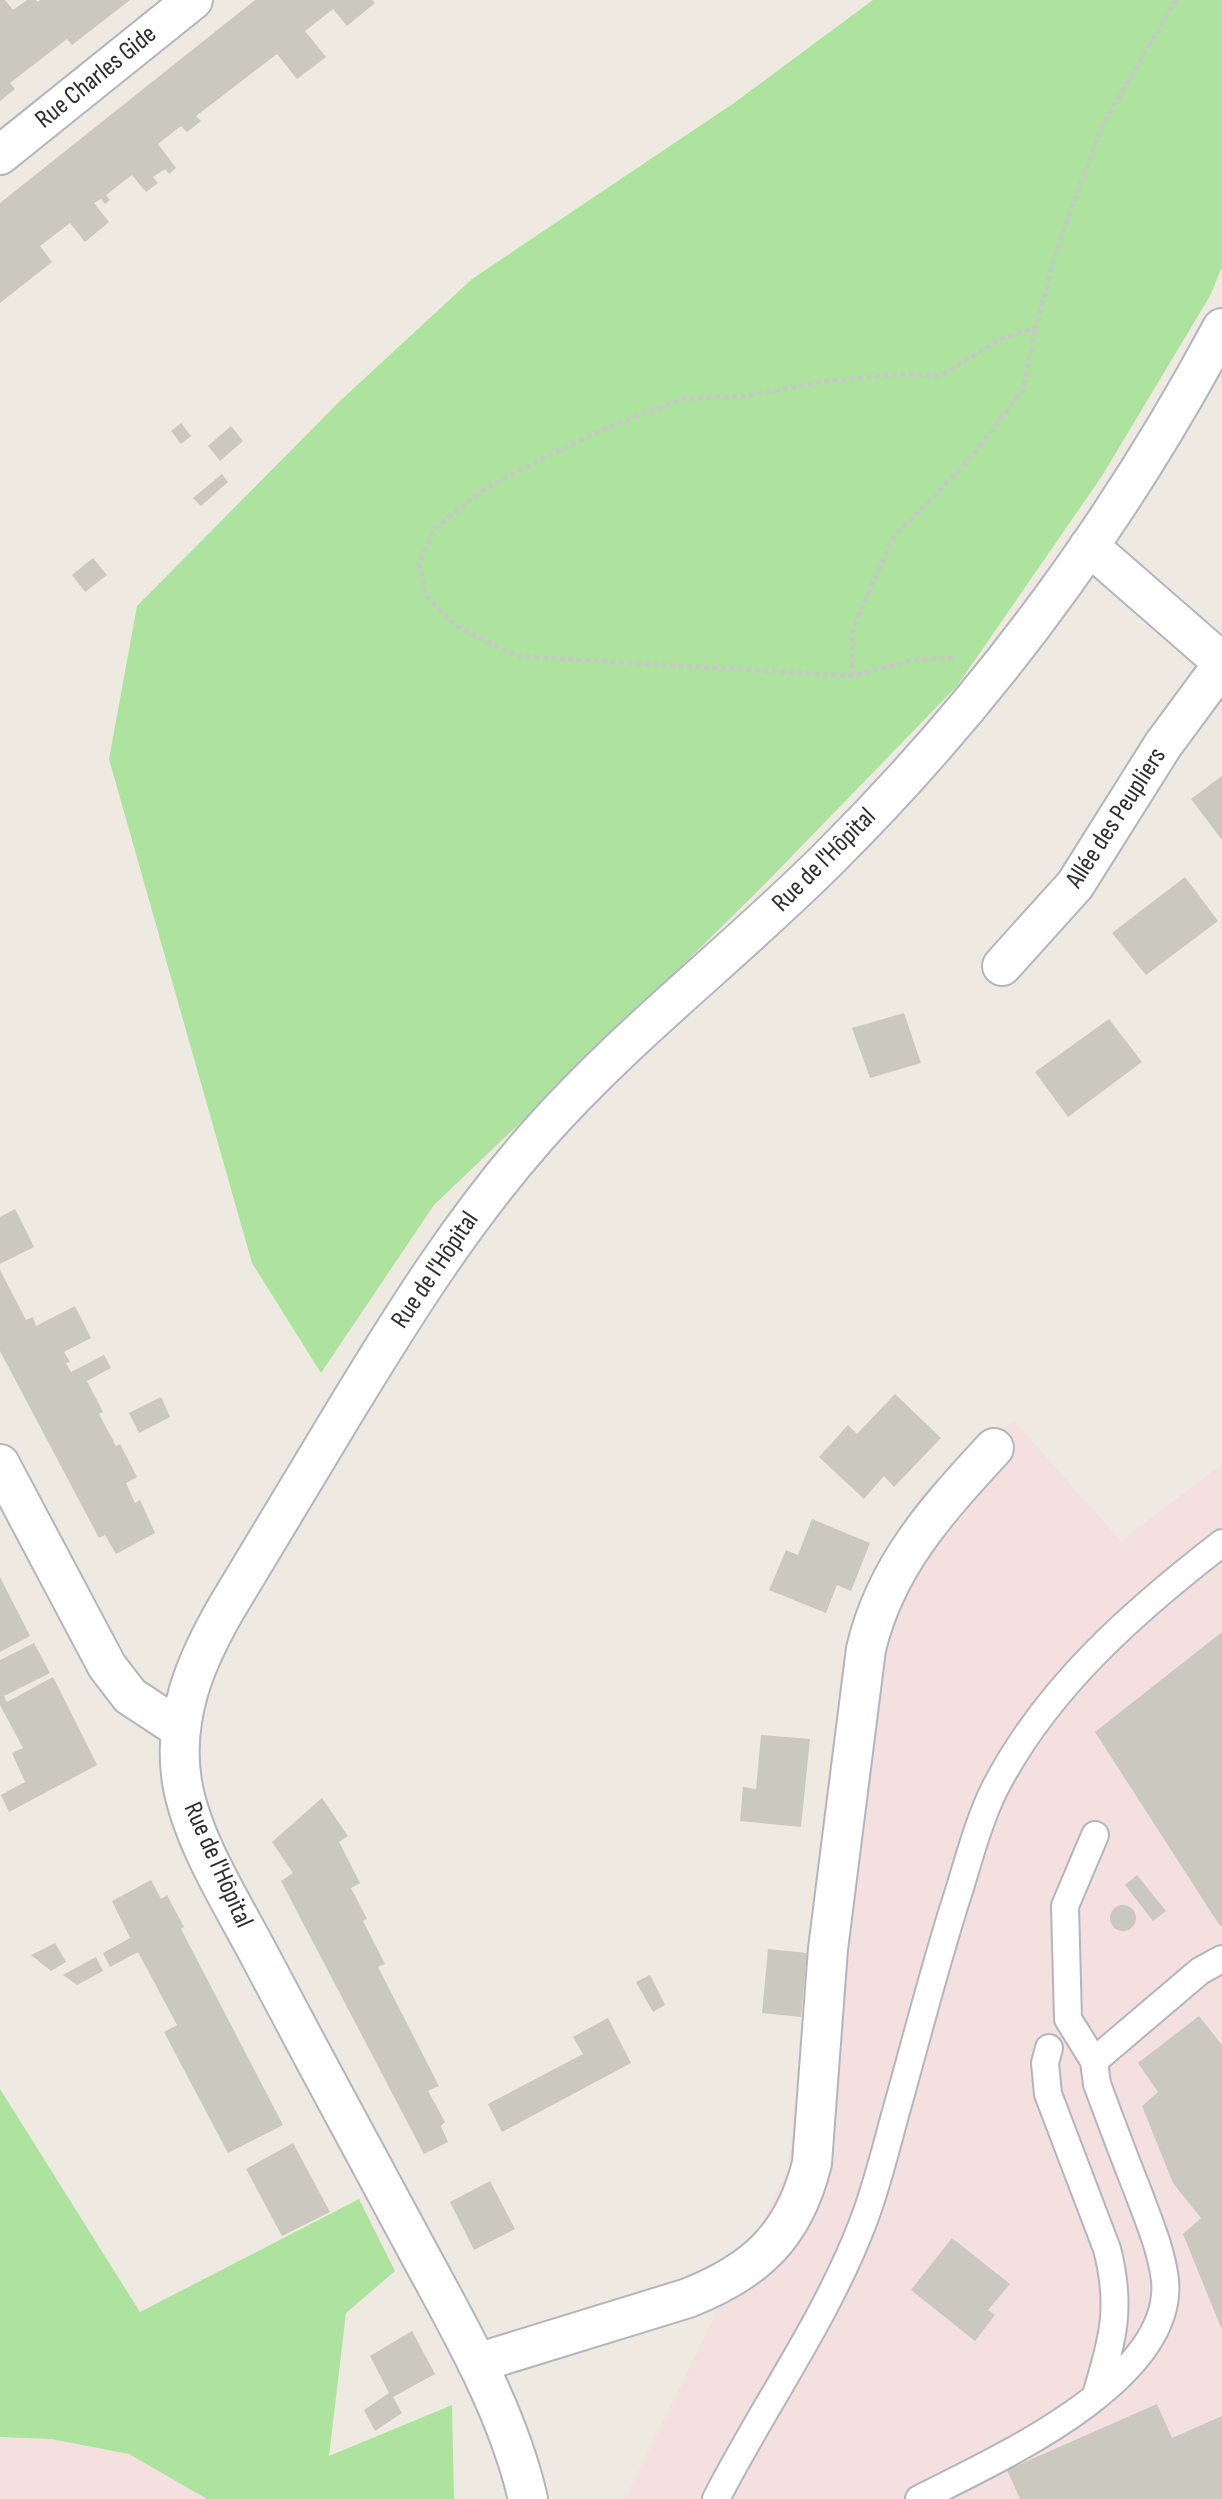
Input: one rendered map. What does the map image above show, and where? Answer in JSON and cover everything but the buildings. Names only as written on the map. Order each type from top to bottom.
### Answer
[{"type":"street","name":"Rue Charles Gide","points":[[0,155],[193,0]]},
{"type":"street","name":"Rue de l'Hôpital","points":[[528,2499],[508,2435],[477,2363],[323,2077],[196,1832],[182,1782],[180,1729],[188,1687],[212,1633],[415,1295],[467,1221],[512,1164],[590,1079],[799,888],[862,825],[932,748],[1006,659],[1089,546],[1181,402],[1222,328]]},
{"type":"street","name":"Allée des Peupliers","points":[[1002,965],[1075,885],[1163,745],[1222,664],[1089,546]]},
{"type":"street","points":[[477,2363],[713,2288],[756,2262],[786,2229],[807,2184],[812,2163],[828,1948],[866,1650],[873,1621],[897,1568],[950,1496],[994,1448]]},
{"type":"street","points":[[0,1464],[107,1666],[130,1696],[180,1729]]},
{"type":"lane","points":[[716,2499],[828,2298],[862,2226],[942,1945],[980,1823],[993,1792],[1030,1730],[1078,1670],[1159,1592],[1222,1544]]},
{"type":"lane","points":[[919,2499],[1033,2439],[1076,2411],[1126,2369],[1153,2336],[1161,2320],[1165,2302],[1165,2281],[1157,2241],[1097,2084],[1094,2062],[1068,2019],[1065,1906],[1095,1835]]},
{"type":"lane","points":[[1094,2062],[1200,1970],[1222,1959]]},
{"type":"lane","points":[[1049,2048],[1045,2063],[1048,2094],[1113,2270],[1115,2328],[1096,2395]]},
{"type":"path","points":[[852,676],[853,628],[893,538],[965,464],[1022,391],[1056,250],[1103,124],[1176,0]]},
{"type":"path","points":[[1006,659],[916,659],[852,676],[516,656],[455,625],[426,596],[419,564],[434,529],[484,490],[551,454],[616,424],[682,400],[746,396],[840,380],[907,374],[940,376],[997,341],[1036,327]]},
{"type":"shaded area","points":[[1013,1420],[1121,1541],[1222,1464],[1222,2499],[625,2499],[788,2168],[852,1669],[870,1577],[922,1493]]},
{"type":"shaded area","points":[[0,2437],[51,2439],[129,2454],[207,2499],[0,2499]]},
{"type":"green space","points":[[873,0],[1222,0],[1222,267],[1210,296],[1102,476],[957,686],[758,891],[434,1205],[321,1373],[252,1263],[109,759],[137,606],[340,401],[472,279],[734,103]]},
{"type":"green space","points":[[0,2089],[140,2312],[359,2199],[395,2271],[346,2313],[329,2456],[452,2405],[454,2499],[207,2499],[129,2454],[51,2439],[0,2437]]}]
